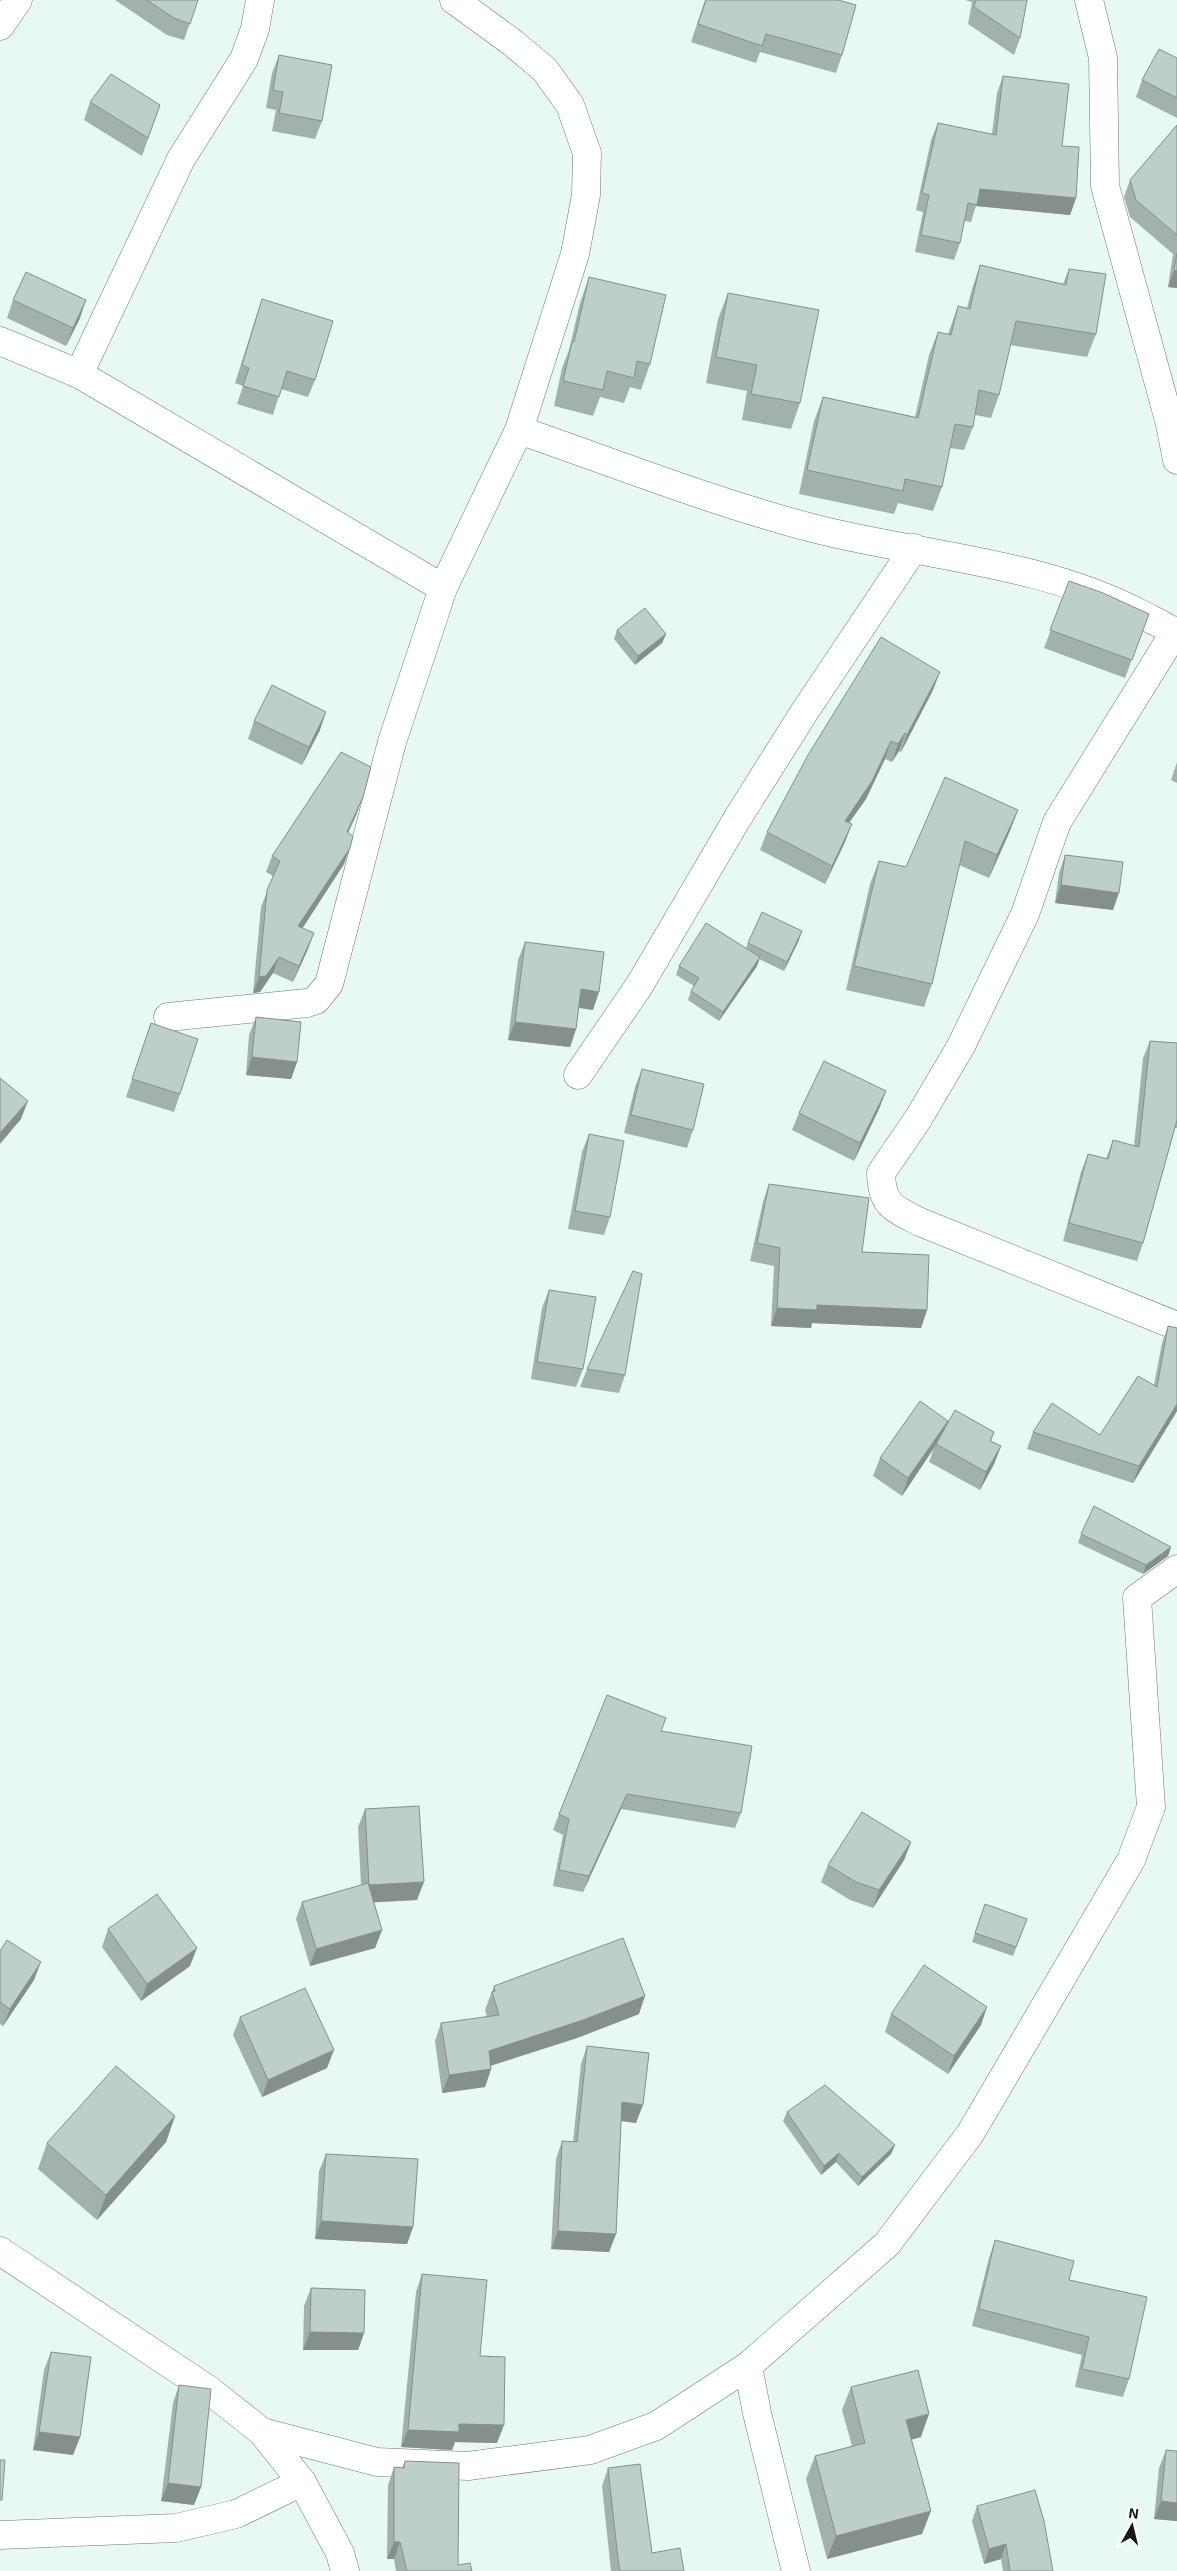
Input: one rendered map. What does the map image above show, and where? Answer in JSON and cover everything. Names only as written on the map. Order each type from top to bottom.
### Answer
[{"type":"street","points":[[0,26],[18,0]]},
{"type":"street","points":[[79,374],[181,159],[244,60],[255,29],[260,0]]},
{"type":"street","points":[[168,1017],[307,1003],[324,993],[333,972],[392,742],[443,588],[519,430],[575,254],[586,195],[587,153],[570,104],[545,70],[513,43],[454,0]]},
{"type":"street","points":[[1089,0],[1103,58],[1105,186],[1170,424],[1177,460]]},
{"type":"street","points":[[0,341],[79,374],[443,588]]},
{"type":"street","points":[[519,430],[747,509],[818,529],[914,548],[1065,583],[1101,594],[1176,633],[1057,822],[1025,914],[961,1046],[918,1119],[887,1162],[881,1173],[881,1180],[884,1198],[890,1206],[920,1222],[1177,1326]]},
{"type":"street","points":[[578,1076],[639,986],[737,819],[914,548]]},
{"type":"street","points":[[262,2432],[377,2462],[468,2466],[590,2450],[656,2426],[748,2366],[887,2244],[970,2134],[1131,1860],[1152,1807],[1137,1598],[1177,1569]]},
{"type":"street","points":[[0,2251],[209,2390],[262,2432],[302,2482],[340,2553],[345,2571]]},
{"type":"street","points":[[748,2366],[757,2413],[796,2571]]},
{"type":"street","points":[[0,2535],[176,2528],[236,2514],[302,2482]]},
{"type":"building","points":[[147,0],[198,0],[190,24],[174,18]]},
{"type":"building","points":[[706,0],[838,0],[856,5],[842,55],[766,34],[762,46],[698,24]]},
{"type":"building","points":[[976,0],[1027,0],[1020,38],[974,7]]},
{"type":"building","points":[[1159,49],[1177,58],[1177,98],[1142,80]]},
{"type":"building","points":[[279,55],[332,65],[322,121],[279,113],[283,92],[273,90]]},
{"type":"building","points":[[111,74],[160,105],[148,138],[90,102]]},
{"type":"building","points":[[1003,76],[1069,84],[1062,146],[1079,147],[1076,198],[980,189],[977,205],[968,203],[960,243],[921,235],[929,195],[922,193],[938,123],[996,135]]},
{"type":"building","points":[[1177,125],[1177,235],[1136,200],[1130,180]]},
{"type":"building","points":[[1177,253],[1177,271],[1174,270]]},
{"type":"building","points":[[980,265],[1066,285],[1069,269],[1106,274],[1096,334],[1016,321],[999,395],[979,390],[973,427],[955,424],[942,487],[905,479],[903,491],[807,470],[823,397],[918,418],[938,332],[951,335],[958,306],[970,309]]},
{"type":"building","points":[[26,272],[86,300],[73,328],[13,300]]},
{"type":"building","points":[[589,277],[666,295],[650,364],[637,361],[634,378],[607,371],[603,390],[563,381]]},
{"type":"building","points":[[728,293],[819,310],[800,403],[751,394],[757,365],[716,357]]},
{"type":"building","points":[[262,299],[333,321],[315,380],[287,371],[279,397],[243,386],[249,368],[242,365]]},
{"type":"building","points":[[1069,581],[1103,593],[1149,614],[1132,660],[1050,630]]},
{"type":"building","points":[[645,608],[666,634],[638,656],[617,630]]},
{"type":"building","points":[[881,637],[940,672],[907,735],[905,733],[898,744],[891,741],[872,781],[845,821],[852,824],[832,866],[767,832],[808,755]]},
{"type":"building","points":[[272,685],[326,712],[309,747],[254,721]]},
{"type":"building","points":[[341,752],[371,767],[363,797],[347,832],[353,836],[350,848],[298,926],[314,933],[299,966],[279,957],[266,976],[259,977],[267,890],[280,861],[272,856]]},
{"type":"building","points":[[945,777],[1018,810],[997,855],[965,841],[932,984],[854,966],[879,861],[906,867]]},
{"type":"building","points":[[1065,855],[1123,862],[1119,893],[1061,885]]},
{"type":"building","points":[[762,912],[802,931],[787,962],[748,943]]},
{"type":"building","points":[[706,923],[760,957],[723,1012],[691,991],[699,978],[679,966]]},
{"type":"building","points":[[525,942],[604,952],[599,992],[581,989],[576,1029],[515,1022]]},
{"type":"building","points":[[256,1017],[301,1022],[297,1062],[252,1057]]},
{"type":"building","points":[[151,1023],[198,1039],[180,1094],[132,1079]]},
{"type":"building","points":[[1150,1041],[1177,1043],[1177,1120],[1143,1243],[1069,1223],[1088,1154],[1108,1159],[1113,1140],[1139,1147]]},
{"type":"building","points":[[824,1061],[886,1091],[860,1143],[799,1113]]},
{"type":"building","points":[[642,1069],[704,1084],[693,1130],[631,1115]]},
{"type":"building","points":[[0,1078],[28,1101],[0,1133]]},
{"type":"building","points":[[589,1134],[624,1141],[610,1217],[575,1211]]},
{"type":"building","points":[[769,1184],[869,1198],[862,1252],[929,1255],[927,1310],[817,1305],[817,1310],[777,1308],[780,1248],[757,1243]]},
{"type":"building","points":[[633,1271],[642,1274],[625,1375],[587,1369]]},
{"type":"building","points":[[549,1290],[596,1297],[583,1369],[537,1362]]},
{"type":"building","points":[[1168,1326],[1177,1328],[1177,1404],[1139,1466],[1033,1432],[1052,1403],[1100,1435],[1138,1376],[1157,1387]]},
{"type":"building","points":[[920,1401],[948,1421],[908,1478],[880,1458]]},
{"type":"building","points":[[955,1410],[994,1432],[990,1441],[1001,1446],[986,1472],[936,1444]]},
{"type":"building","points":[[1094,1506],[1171,1547],[1146,1565],[1081,1534]]},
{"type":"building","points":[[607,1695],[666,1718],[661,1731],[752,1746],[741,1813],[627,1794],[589,1876],[559,1870],[569,1819],[559,1814]]},
{"type":"building","points":[[419,1806],[424,1882],[369,1885],[365,1809]]},
{"type":"building","points":[[862,1812],[911,1842],[879,1890],[856,1882],[828,1865]]},
{"type":"building","points":[[368,1883],[382,1930],[316,1949],[302,1902]]},
{"type":"building","points":[[157,1894],[197,1948],[147,1984],[108,1929]]},
{"type":"building","points":[[985,1904],[1027,1919],[1016,1947],[975,1933]]},
{"type":"building","points":[[623,1938],[645,1996],[583,2020],[489,2051],[491,2069],[449,2075],[441,2023],[499,2015],[492,1992],[495,1991],[494,1986]]},
{"type":"building","points":[[7,1940],[41,1962],[10,2009],[0,2002],[0,1951]]},
{"type":"building","points":[[924,1965],[987,2007],[954,2056],[891,2014]]},
{"type":"building","points":[[305,1988],[334,2050],[268,2080],[240,2017]]},
{"type":"building","points":[[587,2046],[649,2053],[643,2105],[622,2102],[616,2234],[558,2231],[562,2141],[577,2142]]},
{"type":"building","points":[[116,2066],[175,2116],[106,2195],[47,2143]]},
{"type":"building","points":[[825,2085],[895,2145],[862,2177],[839,2153],[824,2166],[787,2112]]},
{"type":"building","points":[[326,2154],[418,2159],[413,2227],[321,2221]]},
{"type":"building","points":[[995,2240],[1074,2261],[1069,2280],[1147,2297],[1129,2379],[1082,2369],[1089,2337],[979,2309]]},
{"type":"building","points":[[422,2274],[487,2280],[480,2356],[505,2357],[504,2425],[459,2424],[459,2432],[408,2430]]},
{"type":"building","points":[[311,2288],[365,2290],[364,2333],[310,2332]]},
{"type":"building","points":[[51,2352],[91,2357],[80,2437],[39,2432]]},
{"type":"building","points":[[918,2370],[929,2414],[906,2420],[931,2511],[836,2536],[815,2456],[865,2443],[851,2387]]},
{"type":"building","points":[[179,2385],[211,2389],[201,2487],[168,2483]]},
{"type":"building","points":[[1166,2450],[1177,2451],[1177,2503],[1161,2501]]},
{"type":"building","points":[[0,2460],[5,2460],[2,2500],[0,2500]]},
{"type":"building","points":[[405,2461],[459,2463],[458,2565],[470,2563],[472,2571],[407,2571],[400,2542],[394,2542],[394,2467],[404,2468]]},
{"type":"building","points":[[640,2464],[652,2553],[680,2548],[684,2571],[620,2571],[608,2468]]},
{"type":"building","points":[[1035,2490],[1044,2521],[1053,2571],[1010,2571],[1006,2544],[989,2549],[977,2506]]}]
